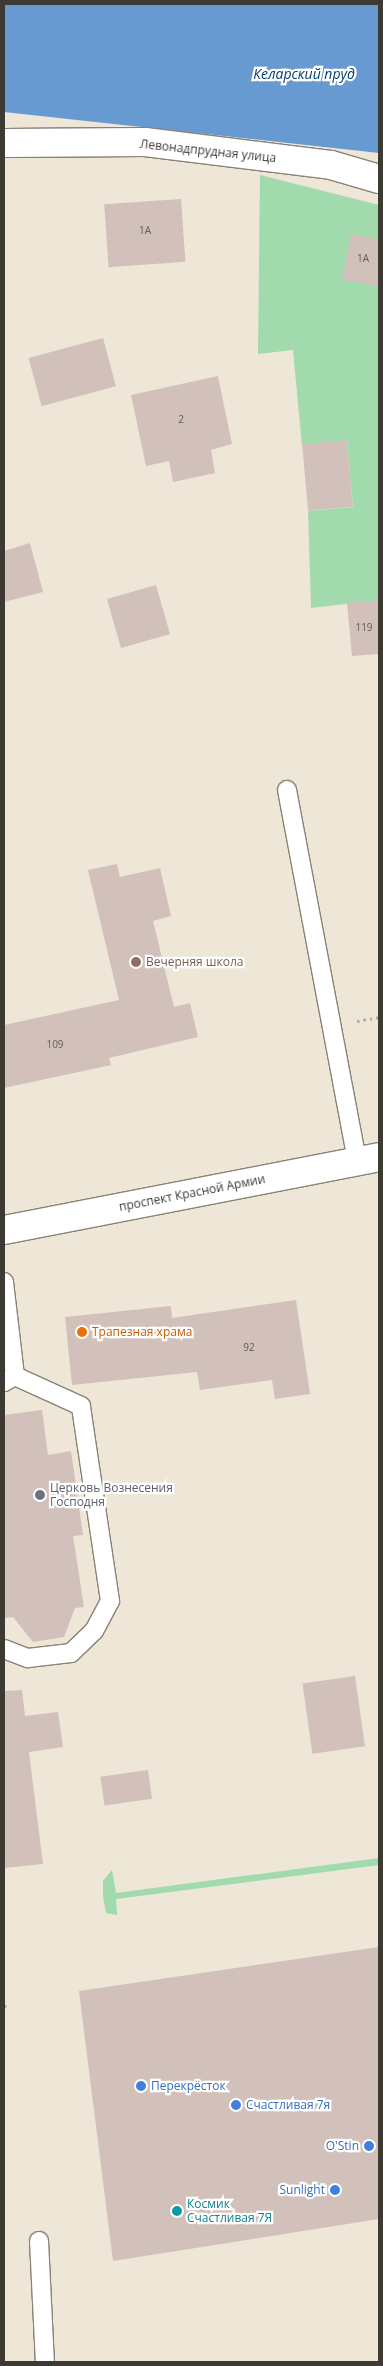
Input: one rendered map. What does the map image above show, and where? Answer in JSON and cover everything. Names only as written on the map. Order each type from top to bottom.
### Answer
[{"type":"street","name":"Левонадпрудная улица","points":[[4,143],[145,142],[330,165],[379,179]]},
{"type":"street","name":"проспект Красной Армии","points":[[4,1230],[368,1159]]},
{"type":"lane","points":[[287,790],[368,1159]]},
{"type":"lane","points":[[4,1282],[9,1379],[81,1406],[110,1601],[94,1630],[71,1653],[28,1658],[4,1649]]},
{"type":"lane","points":[[38,2241],[45,2362]]},
{"type":"green space","points":[[260,175],[379,205],[379,600],[311,608],[308,511],[353,507],[347,440],[302,446],[293,350],[258,354]]},
{"type":"green space","points":[[379,1858],[379,1865],[116,1899],[117,1915],[106,1913],[103,1896],[103,1881],[112,1870],[116,1893]]},
{"type":"water","name":"Келарский пруд","points":[[4,4],[379,4],[379,153],[4,112]]},
{"type":"building","points":[[181,199],[185,262],[109,267],[104,204]]},
{"type":"building","points":[[351,234],[379,239],[379,286],[342,280]]},
{"type":"building","points":[[103,338],[116,386],[42,406],[29,358]]},
{"type":"building","points":[[218,376],[232,444],[211,450],[215,473],[173,482],[169,461],[146,466],[131,395]]},
{"type":"building","points":[[347,440],[353,507],[308,511],[302,444]]},
{"type":"building","points":[[30,543],[43,592],[4,602],[4,551]]},
{"type":"building","points":[[156,585],[170,634],[121,648],[107,599]]},
{"type":"building","points":[[379,600],[379,654],[352,656],[347,603]]},
{"type":"building","points":[[117,864],[120,877],[160,868],[171,916],[153,921],[174,1007],[190,1003],[198,1037],[109,1058],[111,1065],[4,1088],[4,1025],[119,1000],[88,870]]},
{"type":"building","points":[[296,1300],[310,1394],[275,1399],[272,1380],[200,1390],[197,1372],[72,1385],[65,1317],[171,1306],[172,1318]]},
{"type":"building","name":"Церковь Вознесения Господня","points":[[42,1410],[48,1455],[71,1451],[83,1535],[73,1536],[84,1607],[75,1608],[64,1637],[33,1642],[13,1617],[4,1618],[4,1415]]},
{"type":"building","points":[[355,1676],[365,1746],[312,1754],[303,1683]]},
{"type":"building","points":[[22,1690],[25,1716],[58,1712],[63,1747],[29,1752],[43,1864],[4,1868],[4,1691]]},
{"type":"building","points":[[148,1770],[152,1799],[105,1805],[100,1777]]},
{"type":"building","name":"Счастливая 7я","points":[[379,1947],[379,2219],[113,2261],[79,1991]]},
{"type":"place","name":"Вечерняя школа","points":[[136,962]]},
{"type":"place","name":"Трапезная храма","points":[[82,1332]]},
{"type":"place","name":"Церковь Вознесения Господня","points":[[40,1495]]},
{"type":"place","name":"Перекрёсток","points":[[141,2086]]},
{"type":"place","name":"Счастливая 7я","points":[[236,2105]]},
{"type":"place","name":"O'Stin","points":[[369,2146]]},
{"type":"place","name":"Sunlight","points":[[335,2190]]},
{"type":"place","name":"Космик Счастливая 7Я","points":[[177,2211]]}]
